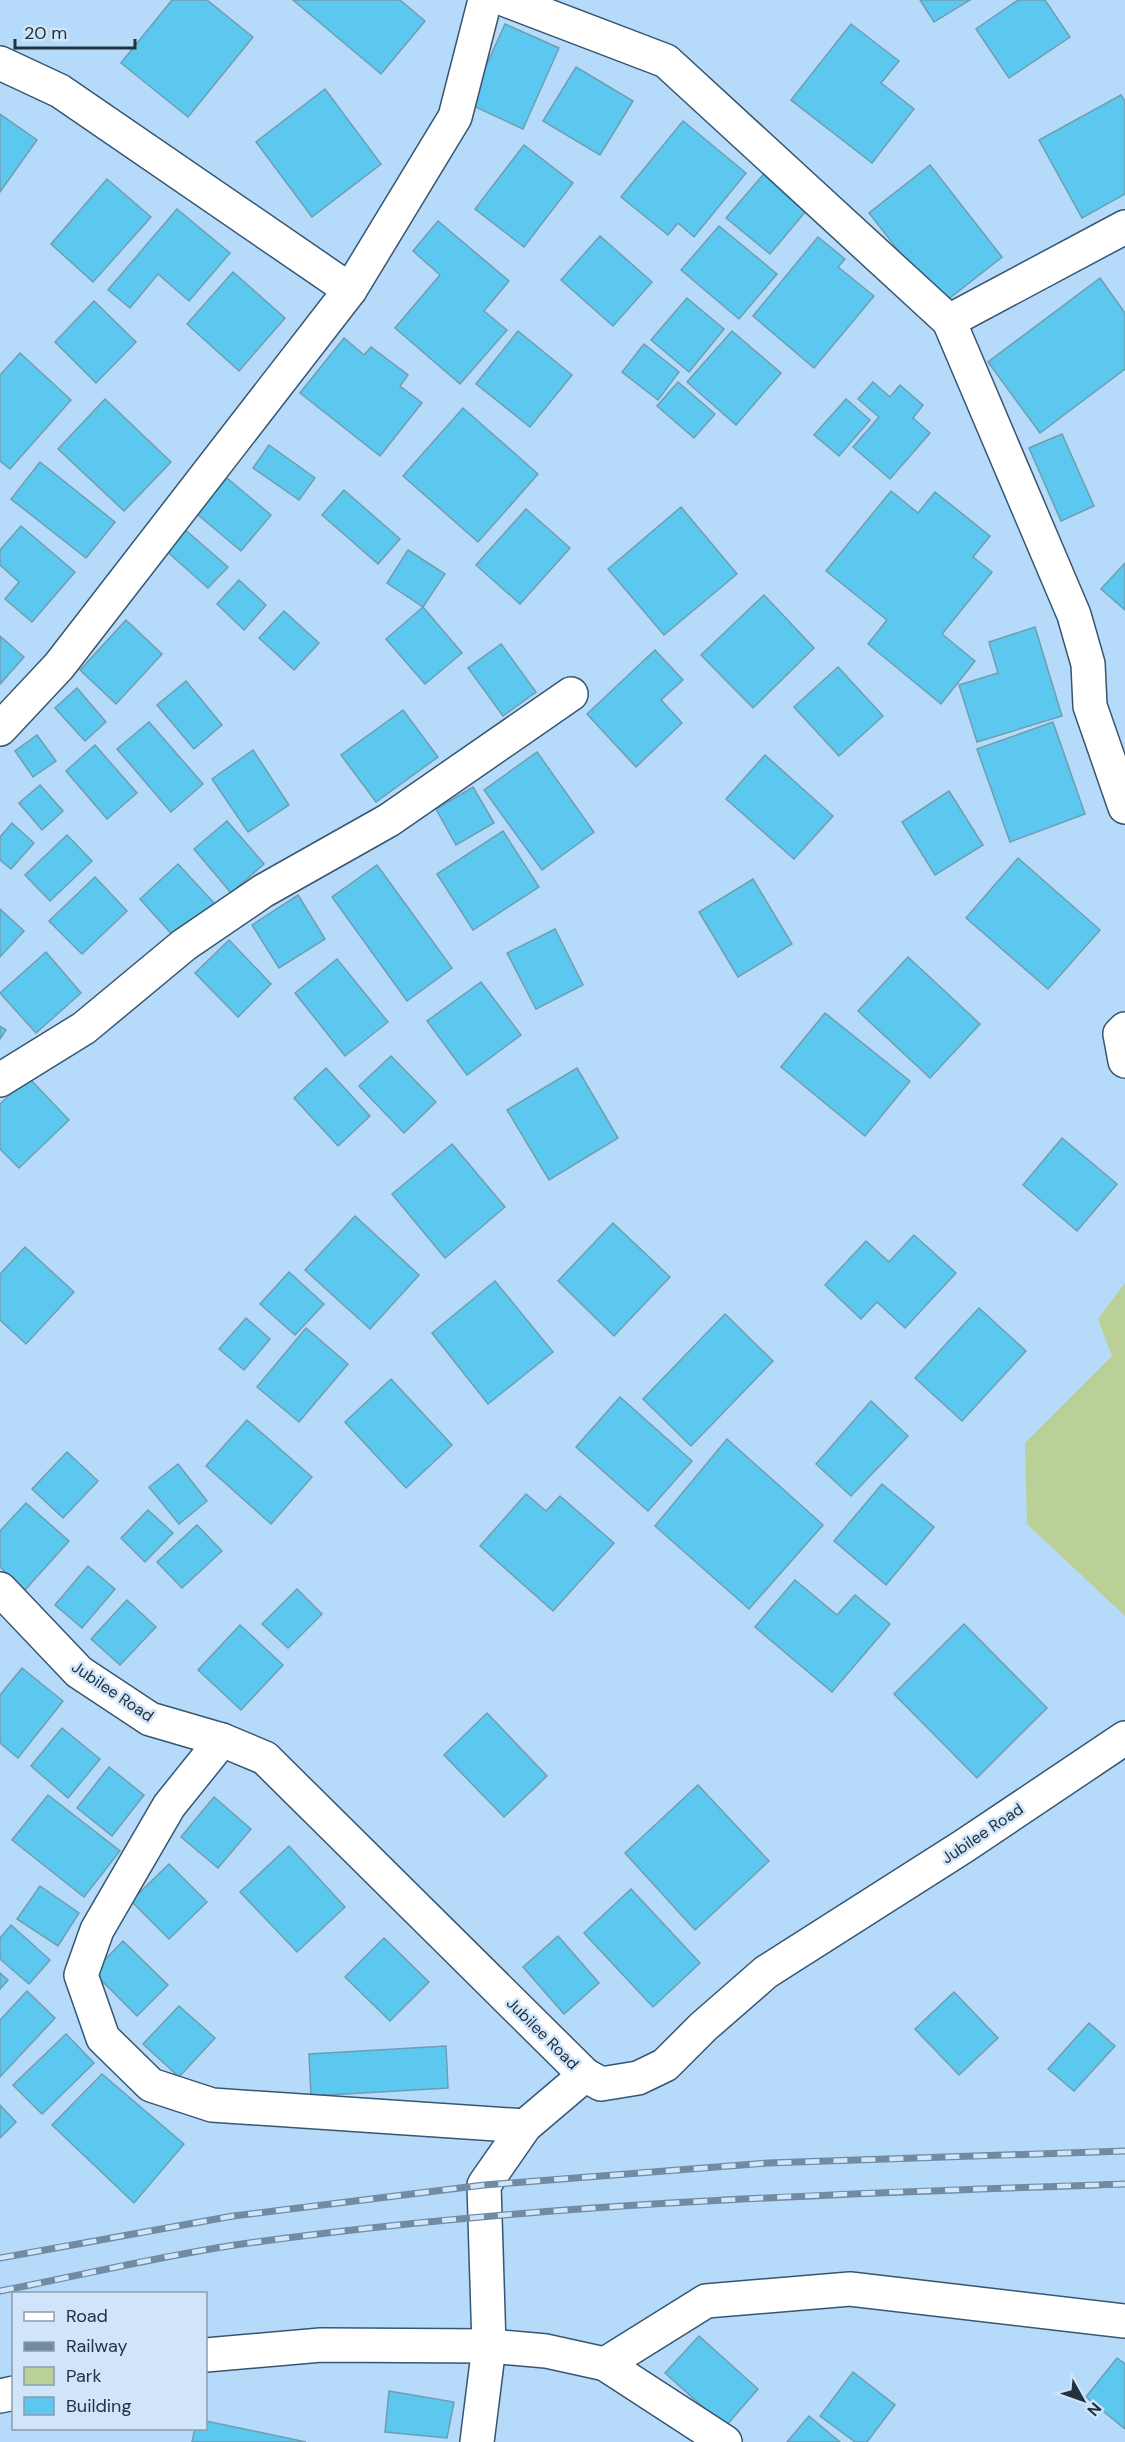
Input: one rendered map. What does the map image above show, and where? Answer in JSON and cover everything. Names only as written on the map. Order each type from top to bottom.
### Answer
[{"type":"street","points":[[0,729],[59,666],[350,290],[454,117],[485,0]]},
{"type":"street","points":[[506,0],[666,61],[949,321],[1074,615],[1088,664],[1090,706],[1125,807]]},
{"type":"street","points":[[0,63],[60,91],[350,290]]},
{"type":"street","points":[[949,321],[1125,227]]},
{"type":"street","points":[[0,1080],[84,1028],[184,945],[263,891],[389,820],[571,694]]},
{"type":"street","points":[[1125,1029],[1120,1034],[1125,1061]]},
{"type":"street","name":"Jubilee Road","points":[[0,1589],[79,1672],[150,1719],[222,1740],[265,1758],[585,2074],[601,2084],[638,2078],[665,2065],[703,2027],[766,1972],[964,1846],[1125,1738]]},
{"type":"street","points":[[222,1740],[169,1806],[97,1930],[81,1975],[103,2038],[152,2085],[212,2105],[525,2126]]},
{"type":"street","points":[[477,2442],[489,2346],[484,2185],[525,2126],[585,2074]]},
{"type":"street","points":[[605,2364],[706,2301],[850,2289],[1125,2321]]},
{"type":"street","points":[[207,2355],[321,2345],[489,2346],[546,2351],[605,2364],[725,2442]]},
{"type":"green space","points":[[1125,1283],[1125,1616],[1027,1524],[1025,1443],[1112,1356],[1098,1319]]},
{"type":"building","points":[[172,0],[207,0],[253,37],[188,117],[121,63]]},
{"type":"building","points":[[293,0],[400,0],[425,21],[381,74]]},
{"type":"building","points":[[920,0],[970,0],[934,22]]},
{"type":"building","points":[[1018,0],[1045,0],[1070,37],[1009,78],[976,29]]},
{"type":"building","points":[[505,24],[559,48],[523,129],[469,104]]},
{"type":"building","points":[[851,24],[899,61],[881,83],[914,109],[872,163],[791,100]]},
{"type":"building","points":[[576,67],[633,101],[600,155],[543,121]]},
{"type":"building","points":[[325,89],[381,164],[312,217],[256,142]]},
{"type":"building","points":[[1121,95],[1125,101],[1125,194],[1082,218],[1039,140]]},
{"type":"building","points":[[0,114],[37,140],[0,192]]},
{"type":"building","points":[[683,121],[746,173],[694,237],[678,223],[668,235],[621,197]]},
{"type":"building","points":[[524,145],[573,183],[524,247],[475,209]]},
{"type":"building","points":[[930,165],[1002,257],[941,305],[869,213]]},
{"type":"building","points":[[768,169],[811,205],[770,254],[726,218]]},
{"type":"building","points":[[107,179],[151,217],[93,282],[51,244]]},
{"type":"building","points":[[177,209],[230,253],[189,301],[158,274],[130,308],[108,290]]},
{"type":"building","points":[[438,221],[509,281],[484,311],[507,330],[460,384],[395,328],[440,275],[413,251]]},
{"type":"building","points":[[719,226],[777,274],[739,319],[681,270]]},
{"type":"building","points":[[600,236],[652,282],[613,326],[561,280]]},
{"type":"building","points":[[818,237],[845,259],[838,267],[874,296],[814,368],[753,316]]},
{"type":"building","points":[[233,272],[285,318],[239,371],[187,324]]},
{"type":"building","points":[[1100,278],[1125,313],[1125,369],[1040,433],[988,362]]},
{"type":"building","points":[[687,298],[724,329],[689,372],[651,340]]},
{"type":"building","points":[[94,301],[136,342],[96,383],[55,342]]},
{"type":"building","points":[[518,331],[572,375],[530,427],[476,384]]},
{"type":"building","points":[[732,331],[781,373],[736,425],[687,382]]},
{"type":"building","points":[[344,338],[364,355],[371,347],[408,375],[400,386],[422,403],[380,456],[300,393]]},
{"type":"building","points":[[644,344],[679,372],[658,400],[622,372]]},
{"type":"building","points":[[20,353],[71,400],[10,469],[0,461],[0,375]]},
{"type":"building","points":[[678,382],[715,414],[694,438],[657,406]]},
{"type":"building","points":[[873,382],[890,397],[900,385],[923,405],[913,418],[930,433],[890,479],[853,447],[879,417],[858,399]]},
{"type":"building","points":[[105,399],[171,462],[124,511],[58,449]]},
{"type":"building","points":[[846,399],[870,420],[839,456],[814,435]]},
{"type":"building","points":[[463,408],[538,474],[478,542],[403,476]]},
{"type":"building","points":[[1062,434],[1094,506],[1061,521],[1029,448]]},
{"type":"building","points":[[269,445],[315,478],[299,500],[253,468]]},
{"type":"building","points":[[40,462],[115,522],[86,558],[11,499]]},
{"type":"building","points":[[227,478],[271,515],[241,551],[197,514]]},
{"type":"building","points":[[344,490],[400,539],[378,564],[322,515]]},
{"type":"building","points":[[891,491],[918,513],[935,492],[990,536],[973,557],[992,572],[942,634],[975,661],[941,704],[868,644],[887,620],[826,571]]},
{"type":"building","points":[[681,507],[737,574],[664,635],[608,569]]},
{"type":"building","points":[[526,509],[570,548],[520,604],[476,565]]},
{"type":"building","points":[[21,526],[75,572],[32,622],[5,599],[19,582],[0,565],[0,550]]},
{"type":"building","points":[[182,527],[228,567],[208,588],[163,548]]},
{"type":"building","points":[[408,550],[445,574],[423,607],[387,583]]},
{"type":"building","points":[[1125,563],[1125,610],[1101,589]]},
{"type":"building","points":[[239,580],[266,605],[244,630],[217,604]]},
{"type":"building","points":[[764,595],[814,648],[753,708],[701,655]]},
{"type":"building","points":[[423,607],[462,653],[425,684],[386,639]]},
{"type":"building","points":[[284,611],[319,643],[294,670],[259,638]]},
{"type":"building","points":[[126,620],[162,654],[116,704],[80,670]]},
{"type":"building","points":[[1035,627],[1062,716],[977,742],[959,685],[998,673],[989,642]]},
{"type":"building","points":[[0,636],[24,657],[0,684]]},
{"type":"building","points":[[501,644],[536,692],[503,716],[468,668]]},
{"type":"building","points":[[655,650],[683,680],[661,700],[682,723],[636,767],[587,714]]},
{"type":"building","points":[[838,667],[883,716],[839,756],[794,707]]},
{"type":"building","points":[[186,681],[222,725],[194,749],[157,705]]},
{"type":"building","points":[[77,688],[106,722],[85,741],[55,708]]},
{"type":"building","points":[[403,710],[438,757],[376,802],[341,755]]},
{"type":"building","points":[[149,722],[203,784],[171,812],[117,749]]},
{"type":"building","points":[[1053,722],[1085,814],[1010,842],[977,749]]},
{"type":"building","points":[[37,735],[56,761],[33,777],[15,751]]},
{"type":"building","points":[[95,745],[137,793],[107,819],[66,771]]},
{"type":"building","points":[[253,750],[289,805],[248,832],[212,779]]},
{"type":"building","points":[[537,752],[594,832],[542,870],[484,790]]},
{"type":"building","points":[[765,755],[833,816],[794,859],[726,799]]},
{"type":"building","points":[[40,785],[63,811],[42,830],[19,803]]},
{"type":"building","points":[[473,787],[494,823],[456,845],[436,809]]},
{"type":"building","points":[[949,791],[983,845],[935,875],[902,822]]},
{"type":"building","points":[[227,821],[264,864],[231,893],[194,849]]},
{"type":"building","points":[[12,823],[34,843],[11,869],[0,860],[0,837]]},
{"type":"building","points":[[503,831],[539,887],[473,930],[437,874]]},
{"type":"building","points":[[67,835],[92,861],[50,901],[25,875]]},
{"type":"building","points":[[1018,858],[1100,930],[1048,989],[966,918]]},
{"type":"building","points":[[178,864],[214,903],[176,939],[140,899]]},
{"type":"building","points":[[377,865],[452,968],[407,1001],[332,897]]},
{"type":"building","points":[[95,877],[127,911],[82,954],[49,921]]},
{"type":"building","points":[[753,879],[792,944],[738,977],[699,912]]},
{"type":"building","points":[[298,895],[325,939],[279,968],[252,925]]},
{"type":"building","points":[[0,909],[24,931],[0,957]]},
{"type":"building","points":[[555,929],[583,985],[536,1009],[507,953]]},
{"type":"building","points":[[229,940],[271,984],[238,1017],[195,973]]},
{"type":"building","points":[[46,952],[81,993],[36,1033],[0,993]]},
{"type":"building","points":[[908,957],[980,1024],[930,1078],[858,1011]]},
{"type":"building","points":[[337,959],[388,1022],[345,1056],[295,993]]},
{"type":"building","points":[[481,982],[521,1035],[467,1075],[427,1021]]},
{"type":"building","points":[[825,1013],[910,1081],[865,1136],[781,1067]]},
{"type":"building","points":[[0,1026],[6,1030],[0,1039]]},
{"type":"building","points":[[391,1056],[436,1102],[404,1133],[359,1086]]},
{"type":"building","points":[[326,1068],[370,1116],[338,1146],[294,1098]]},
{"type":"building","points":[[577,1068],[618,1138],[549,1180],[507,1110]]},
{"type":"building","points":[[28,1077],[69,1120],[19,1168],[0,1149],[0,1104]]},
{"type":"building","points":[[1062,1138],[1117,1184],[1077,1231],[1023,1185]]},
{"type":"building","points":[[452,1144],[505,1207],[445,1258],[392,1194]]},
{"type":"building","points":[[355,1216],[419,1275],[370,1329],[305,1270]]},
{"type":"building","points":[[613,1223],[670,1277],[614,1336],[558,1281]]},
{"type":"building","points":[[914,1235],[956,1273],[905,1328],[877,1302],[861,1319],[825,1285],[866,1241],[889,1262]]},
{"type":"building","points":[[25,1247],[74,1292],[26,1344],[0,1320],[0,1274]]},
{"type":"building","points":[[289,1272],[324,1304],[295,1335],[260,1304]]},
{"type":"building","points":[[495,1281],[553,1352],[488,1404],[432,1333]]},
{"type":"building","points":[[979,1308],[1026,1351],[962,1421],[915,1378]]},
{"type":"building","points":[[725,1314],[773,1361],[691,1446],[643,1399]]},
{"type":"building","points":[[246,1318],[270,1339],[244,1370],[219,1349]]},
{"type":"building","points":[[306,1328],[348,1364],[299,1422],[257,1387]]},
{"type":"building","points":[[391,1379],[452,1445],[406,1488],[345,1422]]},
{"type":"building","points":[[620,1397],[692,1461],[648,1511],[576,1447]]},
{"type":"building","points":[[871,1401],[908,1436],[851,1496],[816,1464]]},
{"type":"building","points":[[247,1420],[312,1477],[271,1524],[206,1466]]},
{"type":"building","points":[[727,1439],[823,1525],[749,1609],[655,1526]]},
{"type":"building","points":[[67,1452],[98,1481],[63,1518],[32,1489]]},
{"type":"building","points":[[178,1464],[207,1501],[179,1524],[149,1487]]},
{"type":"building","points":[[882,1484],[934,1527],[886,1585],[834,1541]]},
{"type":"building","points":[[526,1494],[546,1511],[560,1496],[614,1543],[553,1611],[480,1546]]},
{"type":"building","points":[[26,1503],[69,1541],[25,1590],[0,1567],[0,1531]]},
{"type":"building","points":[[148,1510],[173,1533],[145,1562],[121,1538]]},
{"type":"building","points":[[197,1525],[222,1551],[182,1588],[157,1562]]},
{"type":"building","points":[[88,1566],[115,1589],[82,1628],[55,1605]]},
{"type":"building","points":[[795,1580],[837,1615],[855,1595],[890,1624],[832,1692],[755,1627]]},
{"type":"building","points":[[297,1589],[322,1614],[288,1648],[262,1624]]},
{"type":"building","points":[[127,1600],[156,1627],[120,1665],[91,1639]]},
{"type":"building","points":[[964,1624],[1047,1708],[977,1778],[894,1694]]},
{"type":"building","points":[[240,1625],[283,1665],[241,1710],[198,1670]]},
{"type":"building","points":[[22,1668],[63,1701],[18,1758],[0,1743],[0,1695]]},
{"type":"building","points":[[487,1713],[547,1776],[504,1817],[444,1755]]},
{"type":"building","points":[[62,1728],[100,1759],[68,1798],[31,1766]]},
{"type":"building","points":[[109,1767],[144,1795],[112,1836],[77,1808]]},
{"type":"building","points":[[698,1785],[769,1861],[695,1930],[625,1853]]},
{"type":"building","points":[[48,1795],[120,1851],[84,1897],[12,1840]]},
{"type":"building","points":[[214,1797],[251,1829],[218,1868],[181,1837]]},
{"type":"building","points":[[289,1846],[345,1907],[297,1952],[240,1892]]},
{"type":"building","points":[[169,1864],[207,1902],[169,1939],[131,1901]]},
{"type":"building","points":[[40,1886],[79,1913],[58,1946],[17,1919]]},
{"type":"building","points":[[631,1889],[700,1963],[653,2007],[584,1933]]},
{"type":"building","points":[[11,1925],[50,1960],[29,1984],[0,1959],[0,1938]]},
{"type":"building","points":[[558,1936],[599,1983],[564,2014],[523,1967]]},
{"type":"building","points":[[384,1938],[429,1982],[390,2021],[345,1977]]},
{"type":"building","points":[[123,1941],[168,1985],[137,2016],[93,1972]]},
{"type":"building","points":[[0,1973],[8,1980],[0,1989]]},
{"type":"building","points":[[27,1991],[55,2018],[0,2077],[0,2020]]},
{"type":"building","points":[[954,1992],[998,2038],[959,2075],[915,2029]]},
{"type":"building","points":[[179,2006],[215,2038],[179,2077],[143,2044]]},
{"type":"building","points":[[1089,2023],[1115,2046],[1074,2091],[1048,2069]]},
{"type":"building","points":[[66,2034],[94,2063],[42,2114],[13,2085]]},
{"type":"building","points":[[446,2046],[448,2088],[311,2096],[309,2054]]},
{"type":"building","points":[[102,2074],[184,2144],[134,2203],[52,2125]]},
{"type":"building","points":[[0,2105],[16,2122],[0,2138]]},
{"type":"building","points":[[699,2336],[758,2389],[725,2427],[665,2373]]},
{"type":"building","points":[[1117,2358],[1125,2364],[1125,2429],[1086,2397]]},
{"type":"building","points":[[853,2372],[895,2405],[867,2442],[855,2442],[820,2416]]},
{"type":"building","points":[[389,2391],[454,2402],[447,2438],[385,2432]]},
{"type":"building","points":[[809,2416],[840,2442],[787,2442]]},
{"type":"building","points":[[207,2421],[306,2442],[192,2442],[195,2430],[207,2430]]},
{"type":"railway","points":[[0,2258],[233,2216],[484,2185],[768,2163],[1125,2151]]},
{"type":"railway","points":[[0,2291],[235,2245],[457,2219],[679,2202],[1125,2184]]}]
